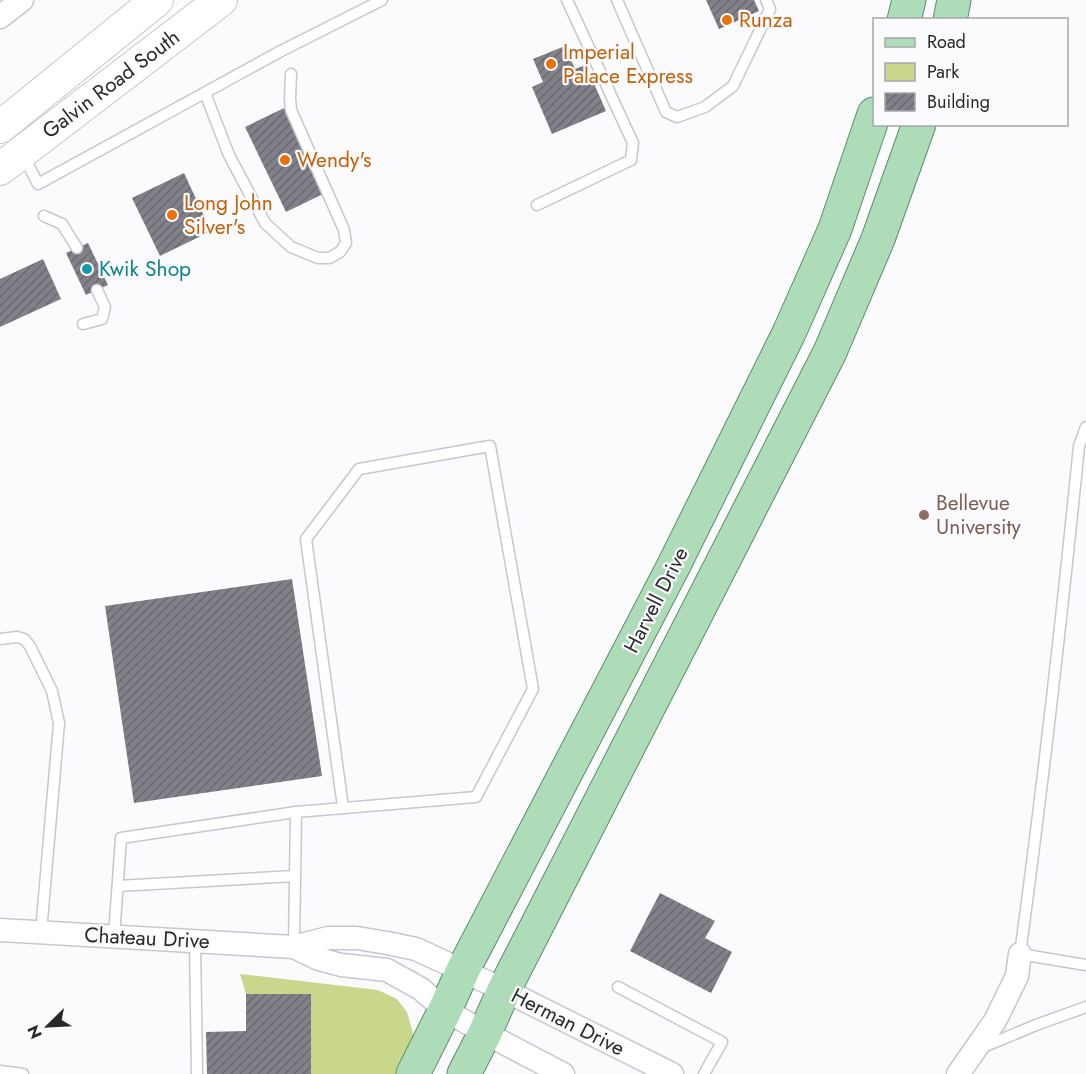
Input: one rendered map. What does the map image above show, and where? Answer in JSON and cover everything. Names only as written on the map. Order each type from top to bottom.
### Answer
[{"type":"main road","name":"Galvin Road South","points":[[9,141],[157,0]]},
{"type":"main road","name":"Galvin Road South","points":[[9,141],[222,0]]},
{"type":"main road","points":[[904,18],[909,0]]},
{"type":"main road","points":[[950,18],[954,0]]},
{"type":"main road","name":"Harvell Drive","points":[[413,1074],[463,970],[674,567],[789,333],[835,229],[873,117]]},
{"type":"main road","name":"Harvell Drive","points":[[464,1074],[504,990],[830,352],[878,239],[918,126]]},
{"type":"street","points":[[0,17],[22,0]]},
{"type":"street","name":"Chateau Drive","points":[[0,930],[294,947],[328,938],[357,938],[416,949],[463,970]]},
{"type":"street","name":"Chateau Drive","points":[[294,947],[319,959],[341,965],[387,970],[421,989],[445,1010]]},
{"type":"street","points":[[958,1074],[995,1022],[1017,976],[1020,954]]},
{"type":"street","name":"Herman Drive","points":[[463,970],[672,1074]]},
{"type":"street","points":[[445,1010],[485,1034],[563,1074]]},
{"type":"lane","points":[[9,141],[38,184],[206,93],[361,4],[382,0]]},
{"type":"lane","points":[[537,205],[631,160],[633,143],[567,0]]},
{"type":"lane","points":[[617,0],[666,112],[677,117],[705,107],[733,86],[770,9],[766,0]]},
{"type":"lane","points":[[206,93],[230,155],[265,223],[291,248],[318,258],[329,258],[340,252],[346,243],[344,230],[291,110],[291,74]]},
{"type":"lane","points":[[44,216],[62,224],[77,248]]},
{"type":"lane","points":[[83,324],[102,319],[105,307],[97,290]]},
{"type":"lane","points":[[1086,427],[1079,446],[1041,802],[1020,954],[1086,965]]},
{"type":"lane","points":[[114,936],[121,838],[296,812],[476,797],[533,690],[490,446],[359,469],[306,539],[343,807]]},
{"type":"lane","points":[[0,639],[17,637],[24,639],[30,646],[52,691],[59,723],[41,932]]},
{"type":"lane","points":[[294,947],[296,812]]},
{"type":"lane","points":[[118,886],[295,876]]},
{"type":"lane","points":[[195,941],[197,1074]]},
{"type":"lane","points":[[618,987],[722,1042],[704,1074]]},
{"type":"lane","points":[[975,1050],[1036,1024],[1086,1007]]},
{"type":"lane","points":[[0,1071],[23,1074]]},
{"type":"green space","points":[[240,974],[378,990],[397,999],[407,1012],[414,1037],[396,1074],[311,1074],[311,994],[246,994]]},
{"type":"building","name":"Runza","points":[[706,0],[754,0],[759,11],[719,29]]},
{"type":"building","points":[[565,46],[575,69],[586,65],[606,111],[552,134],[532,87],[543,82],[533,59]]},
{"type":"building","name":"Wendy's","points":[[284,108],[325,193],[286,212],[245,127]]},
{"type":"building","name":"Long John Silver's","points":[[184,173],[211,231],[160,256],[132,198]]},
{"type":"building","name":"Kwik Shop","points":[[88,243],[108,285],[86,295],[66,253]]},
{"type":"building","name":"Kwik Shop","points":[[43,259],[61,299],[0,327],[0,279]]},
{"type":"building","points":[[292,579],[322,776],[134,803],[105,606]]},
{"type":"building","points":[[660,893],[715,921],[705,938],[732,952],[711,993],[630,951]]},
{"type":"building","points":[[246,994],[311,994],[311,1074],[207,1074],[206,1032],[246,1031]]},
{"type":"place","name":"Runza","points":[[727,20]]},
{"type":"place","name":"Imperial Palace Express","points":[[551,64]]},
{"type":"place","name":"Wendy's","points":[[285,160]]},
{"type":"place","name":"Long John Silver's","points":[[172,215]]},
{"type":"place","name":"Kwik Shop","points":[[87,269]]},
{"type":"place","name":"Bellevue University","points":[[924,515]]}]
